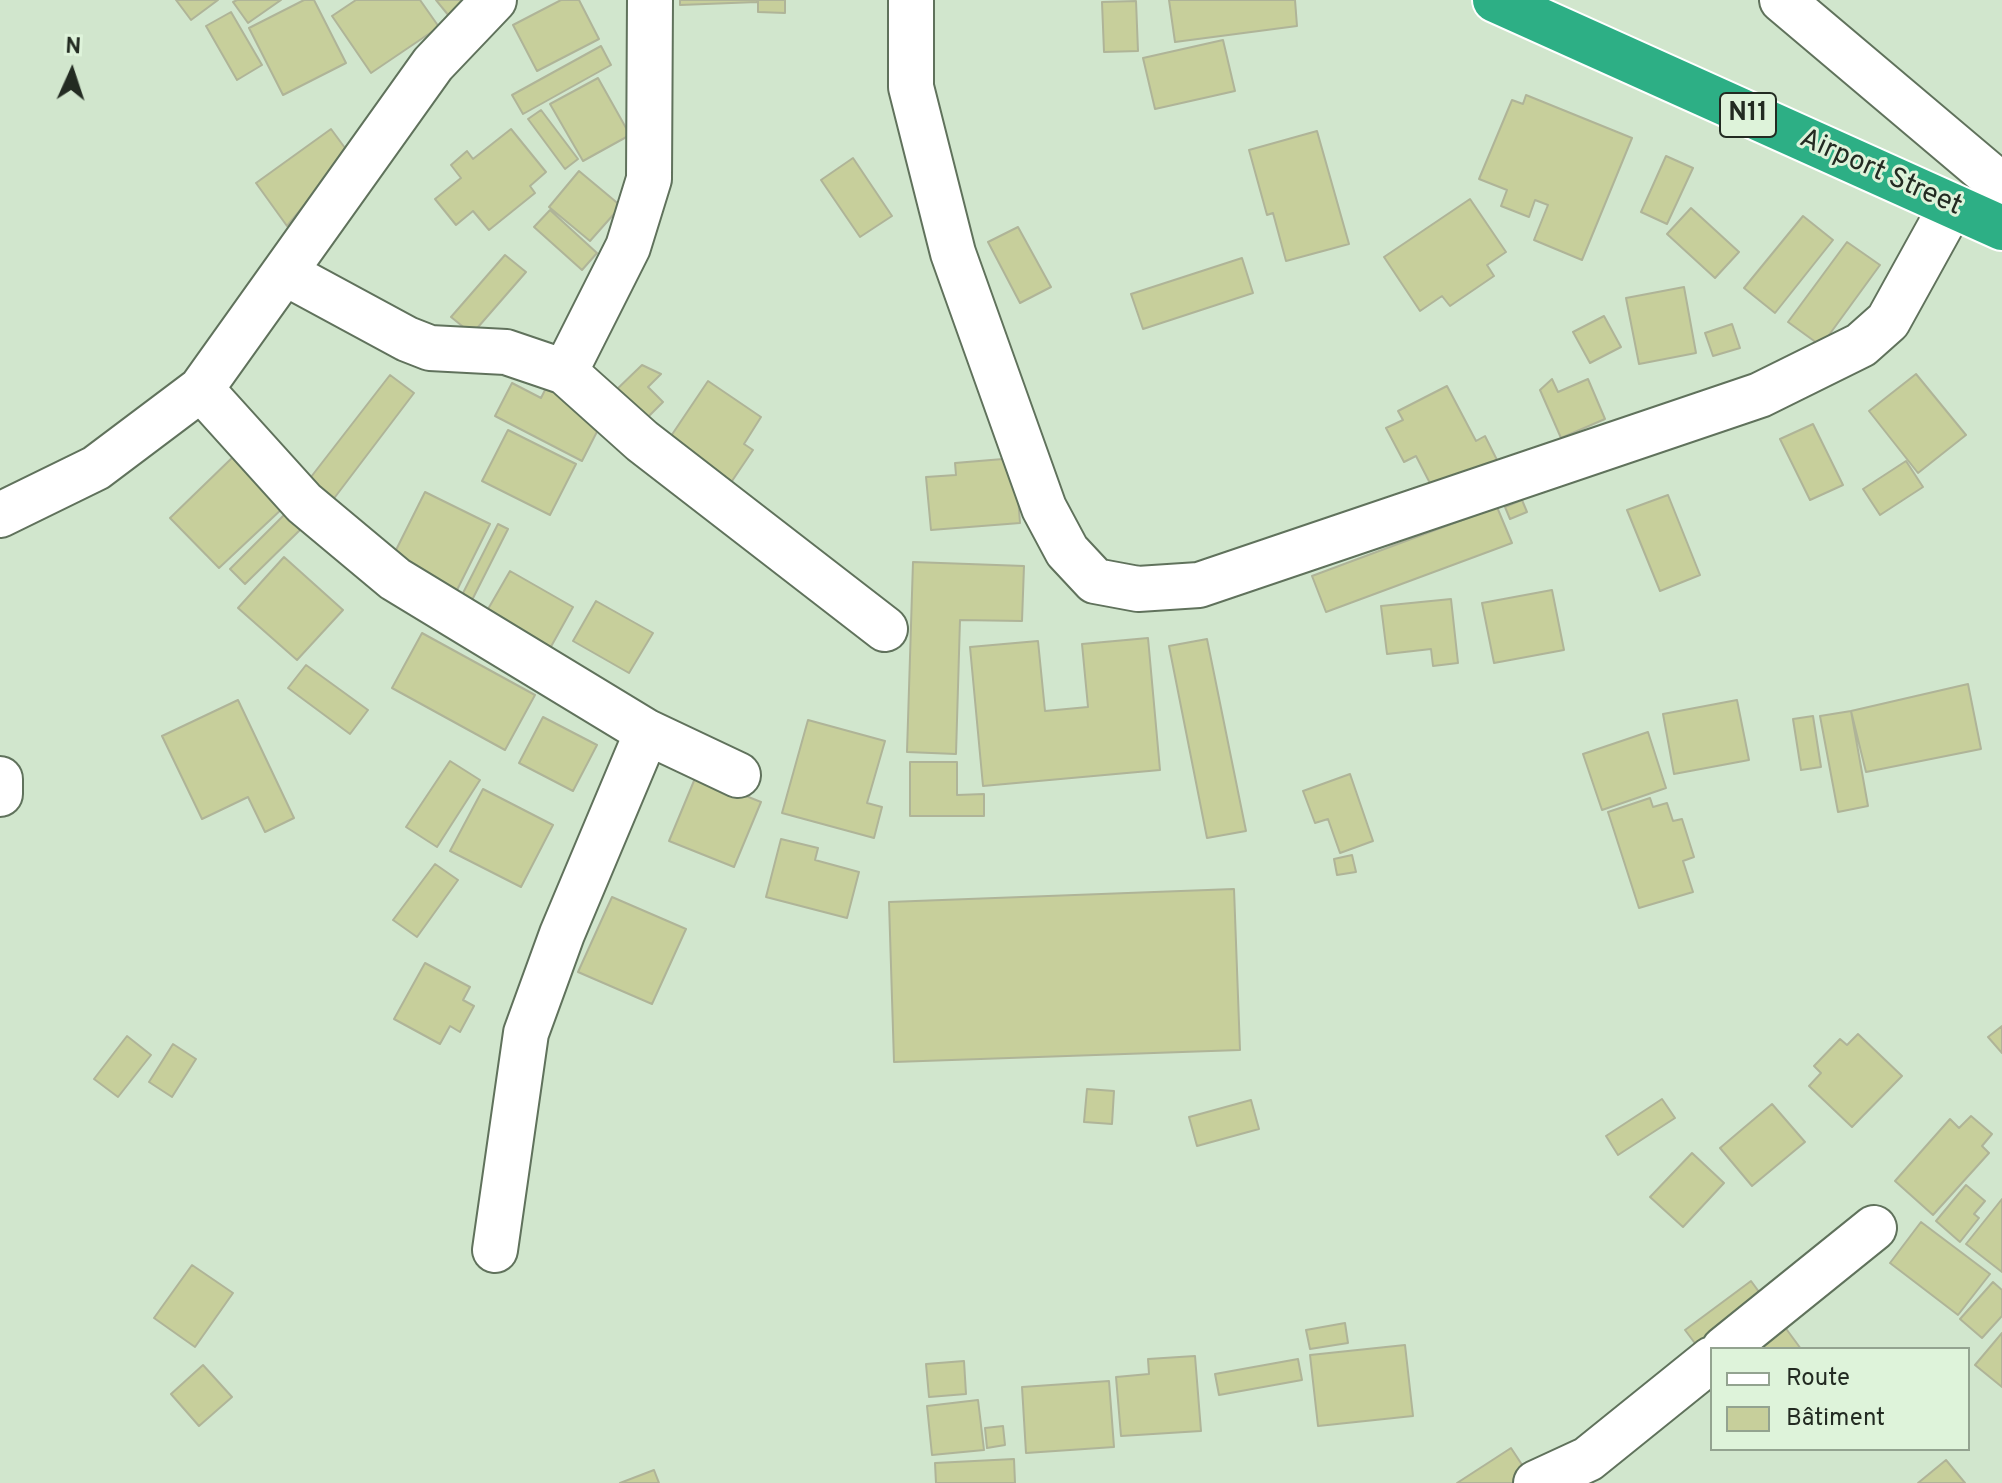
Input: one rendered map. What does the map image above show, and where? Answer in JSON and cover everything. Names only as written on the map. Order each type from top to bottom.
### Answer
[{"type":"highway","name":"Airport Street","points":[[1495,0],[2002,228]]},
{"type":"street","points":[[0,515],[96,468],[201,389],[433,64],[494,0]]},
{"type":"street","points":[[565,372],[628,247],[649,179],[650,0]]},
{"type":"street","points":[[911,0],[911,87],[953,253],[1044,508],[1067,551],[1095,581],[1138,589],[1199,585],[1760,395],[1861,345],[1888,321],[1951,207]]},
{"type":"street","points":[[1782,0],[1976,163],[2002,190]]},
{"type":"street","points":[[285,273],[407,339],[430,348],[506,352],[565,372],[642,441],[885,629]]},
{"type":"street","points":[[201,389],[304,503],[395,579],[647,732],[738,775]]},
{"type":"street","points":[[495,1250],[526,1033],[557,946],[647,732]]},
{"type":"street","points":[[0,779],[0,794]]},
{"type":"street","points":[[1726,1347],[1874,1228]]},
{"type":"street","points":[[1536,1483],[1588,1459],[1710,1361]]},
{"type":"building","points":[[176,0],[218,0],[191,20]]},
{"type":"building","points":[[281,0],[248,23],[233,2]]},
{"type":"building","points":[[304,0],[314,0],[346,63],[283,95],[249,28]]},
{"type":"building","points":[[356,0],[420,0],[439,27],[371,73],[332,16]]},
{"type":"building","points":[[436,0],[468,0],[449,16]]},
{"type":"building","points":[[561,0],[579,0],[599,39],[537,71],[513,25]]},
{"type":"building","points":[[680,0],[757,0],[757,2],[680,5]]},
{"type":"building","points":[[758,0],[785,0],[785,13],[758,12]]},
{"type":"building","points":[[1169,0],[1295,0],[1297,26],[1175,42]]},
{"type":"building","points":[[1136,1],[1138,51],[1104,52],[1102,2]]},
{"type":"building","points":[[231,12],[262,65],[237,80],[206,26]]},
{"type":"building","points":[[1223,40],[1235,91],[1155,109],[1143,58]]},
{"type":"building","points":[[601,46],[611,65],[523,114],[512,95]]},
{"type":"building","points":[[598,78],[630,135],[583,161],[550,104]]},
{"type":"building","points":[[1526,95],[1632,138],[1582,260],[1534,240],[1548,205],[1535,200],[1529,217],[1501,206],[1507,190],[1479,179],[1512,100],[1523,104]]},
{"type":"building","points":[[541,110],[578,159],[565,169],[528,119]]},
{"type":"building","points":[[331,129],[348,152],[287,226],[256,183]]},
{"type":"building","points":[[511,129],[546,172],[530,186],[535,193],[489,230],[473,211],[456,225],[435,199],[461,178],[451,165],[467,151],[473,159]]},
{"type":"building","points":[[1317,131],[1349,244],[1286,261],[1273,213],[1267,215],[1249,150]]},
{"type":"building","points":[[1666,156],[1693,168],[1667,224],[1641,212]]},
{"type":"building","points":[[853,158],[892,216],[860,237],[821,180]]},
{"type":"building","points":[[579,171],[621,206],[590,241],[549,207]]},
{"type":"building","points":[[1470,199],[1506,252],[1487,265],[1494,276],[1450,306],[1442,296],[1420,311],[1384,257]]},
{"type":"building","points":[[1691,208],[1739,252],[1715,278],[1667,234]]},
{"type":"building","points":[[550,210],[597,253],[582,270],[534,227]]},
{"type":"building","points":[[1803,216],[1833,240],[1775,313],[1744,288]]},
{"type":"building","points":[[1018,227],[1051,287],[1020,303],[988,242]]},
{"type":"building","points":[[1847,242],[1880,265],[1821,346],[1788,322]]},
{"type":"building","points":[[505,255],[526,272],[472,334],[451,317]]},
{"type":"building","points":[[1242,258],[1253,293],[1143,329],[1131,294]]},
{"type":"building","points":[[1684,287],[1696,353],[1639,364],[1626,298]]},
{"type":"building","points":[[1604,316],[1621,347],[1590,363],[1573,332]]},
{"type":"building","points":[[1732,324],[1740,348],[1713,356],[1705,333]]},
{"type":"building","points":[[642,365],[661,374],[648,387],[663,402],[643,422],[614,392]]},
{"type":"building","points":[[1916,374],[1966,435],[1918,473],[1869,411]]},
{"type":"building","points":[[390,375],[414,393],[329,505],[304,486]]},
{"type":"building","points":[[1552,379],[1558,392],[1588,379],[1605,419],[1561,438],[1540,390]]},
{"type":"building","points":[[550,380],[603,420],[582,461],[495,416],[512,383],[541,398]]},
{"type":"building","points":[[708,381],[761,417],[744,444],[753,450],[730,484],[667,442]]},
{"type":"building","points":[[1447,386],[1476,441],[1485,436],[1497,460],[1434,491],[1416,456],[1404,462],[1386,428],[1403,420],[1398,411]]},
{"type":"building","points":[[1813,424],[1843,485],[1810,500],[1780,439]]},
{"type":"building","points":[[508,430],[576,464],[550,515],[482,481]]},
{"type":"building","points":[[235,455],[285,506],[219,568],[170,518]]},
{"type":"building","points":[[1015,458],[1020,523],[931,530],[926,477],[956,475],[955,463]]},
{"type":"building","points":[[1906,461],[1923,487],[1880,515],[1863,489]]},
{"type":"building","points":[[425,492],[490,524],[454,596],[389,564]]},
{"type":"building","points":[[1668,495],[1700,575],[1660,591],[1627,510]]},
{"type":"building","points":[[1522,500],[1527,512],[1510,519],[1505,507]]},
{"type":"building","points":[[1497,507],[1512,543],[1326,612],[1312,576]]},
{"type":"building","points":[[287,512],[302,528],[245,584],[230,569]]},
{"type":"building","points":[[498,524],[508,529],[469,606],[461,597]]},
{"type":"building","points":[[284,557],[343,610],[297,660],[238,608]]},
{"type":"building","points":[[913,562],[1024,566],[1022,621],[960,620],[956,754],[907,752]]},
{"type":"building","points":[[510,571],[573,607],[548,652],[484,616]]},
{"type":"building","points":[[1552,590],[1564,650],[1494,663],[1482,603]]},
{"type":"building","points":[[1451,599],[1458,663],[1433,666],[1431,649],[1387,654],[1381,606]]},
{"type":"building","points":[[596,601],[653,633],[629,673],[573,641]]},
{"type":"building","points":[[422,633],[535,695],[505,750],[392,688]]},
{"type":"building","points":[[1148,638],[1160,770],[983,786],[970,647],[1038,641],[1045,711],[1088,707],[1082,644]]},
{"type":"building","points":[[1207,639],[1246,831],[1207,838],[1169,646]]},
{"type":"building","points":[[306,665],[368,710],[350,734],[288,688]]},
{"type":"building","points":[[1968,684],[1981,749],[1866,772],[1851,711]]},
{"type":"building","points":[[238,700],[294,818],[265,832],[248,797],[202,819],[162,736]]},
{"type":"building","points":[[1737,700],[1749,760],[1674,774],[1663,714]]},
{"type":"building","points":[[1851,711],[1868,806],[1838,812],[1820,716]]},
{"type":"building","points":[[1813,716],[1821,767],[1801,770],[1793,719]]},
{"type":"building","points":[[543,717],[597,745],[573,791],[519,763]]},
{"type":"building","points":[[808,720],[885,741],[867,803],[882,807],[874,838],[782,813]]},
{"type":"building","points":[[1648,732],[1666,788],[1602,810],[1583,754]]},
{"type":"building","points":[[450,761],[480,780],[437,847],[406,827]]},
{"type":"building","points":[[910,762],[957,762],[957,795],[984,794],[984,816],[910,816]]},
{"type":"building","points":[[1350,774],[1373,841],[1340,853],[1328,819],[1315,823],[1303,791]]},
{"type":"building","points":[[696,776],[761,802],[734,867],[669,841]]},
{"type":"building","points":[[483,789],[553,825],[521,887],[450,851]]},
{"type":"building","points":[[1650,798],[1653,807],[1667,803],[1673,821],[1682,819],[1694,857],[1683,861],[1693,892],[1639,908],[1608,812]]},
{"type":"building","points":[[781,839],[818,848],[815,860],[859,872],[847,918],[766,897]]},
{"type":"building","points":[[1352,855],[1356,872],[1337,875],[1334,859]]},
{"type":"building","points":[[435,864],[458,880],[417,937],[393,920]]},
{"type":"building","points":[[1234,889],[1240,1050],[894,1062],[889,902]]},
{"type":"building","points":[[612,897],[686,929],[652,1004],[578,972]]},
{"type":"building","points":[[425,963],[470,987],[463,1000],[474,1006],[460,1032],[450,1026],[440,1044],[394,1019]]},
{"type":"building","points":[[2002,1026],[2002,1053],[1988,1037]]},
{"type":"building","points":[[1858,1034],[1902,1076],[1852,1127],[1809,1086],[1821,1073],[1814,1066],[1840,1039],[1847,1045]]},
{"type":"building","points":[[127,1036],[151,1055],[118,1097],[94,1079]]},
{"type":"building","points":[[173,1044],[196,1059],[172,1097],[149,1082]]},
{"type":"building","points":[[1087,1089],[1114,1091],[1112,1124],[1084,1122]]},
{"type":"building","points":[[1662,1099],[1675,1118],[1618,1155],[1606,1136]]},
{"type":"building","points":[[1251,1100],[1259,1129],[1197,1146],[1189,1117]]},
{"type":"building","points":[[1772,1104],[1805,1142],[1752,1186],[1720,1148]]},
{"type":"building","points":[[1971,1116],[1992,1134],[1982,1146],[1989,1153],[1933,1215],[1895,1181],[1950,1119],[1959,1128]]},
{"type":"building","points":[[1692,1153],[1724,1183],[1683,1227],[1650,1197]]},
{"type":"building","points":[[1966,1185],[1985,1201],[1974,1214],[1979,1218],[1960,1242],[1936,1221]]},
{"type":"building","points":[[2002,1199],[2002,1272],[1966,1244]]},
{"type":"building","points":[[1921,1222],[1990,1274],[1958,1315],[1890,1263]]},
{"type":"building","points":[[192,1265],[233,1293],[195,1347],[154,1318]]},
{"type":"building","points":[[1751,1281],[1800,1347],[1710,1347],[1710,1363],[1685,1330]]},
{"type":"building","points":[[1993,1282],[2002,1290],[2002,1316],[1982,1338],[1960,1319]]},
{"type":"building","points":[[1345,1323],[1348,1343],[1310,1349],[1306,1330]]},
{"type":"building","points":[[2002,1333],[2002,1387],[1975,1365]]},
{"type":"building","points":[[1405,1345],[1413,1416],[1318,1426],[1310,1355]]},
{"type":"building","points":[[1195,1356],[1201,1431],[1121,1436],[1116,1377],[1149,1374],[1148,1359]]},
{"type":"building","points":[[1298,1359],[1302,1380],[1219,1395],[1215,1374]]},
{"type":"building","points":[[964,1361],[966,1394],[929,1397],[926,1364]]},
{"type":"building","points":[[203,1365],[232,1397],[199,1426],[171,1394]]},
{"type":"building","points":[[1109,1381],[1114,1447],[1026,1453],[1022,1387]]},
{"type":"building","points":[[978,1400],[984,1450],[932,1455],[927,1406]]},
{"type":"building","points":[[1003,1426],[1005,1445],[987,1448],[985,1428]]},
{"type":"building","points":[[1511,1448],[1534,1483],[1457,1483]]},
{"type":"building","points":[[1014,1459],[1015,1483],[936,1483],[935,1463]]},
{"type":"building","points":[[1946,1460],[1965,1483],[1918,1483]]},
{"type":"building","points":[[654,1470],[659,1483],[620,1483]]}]
